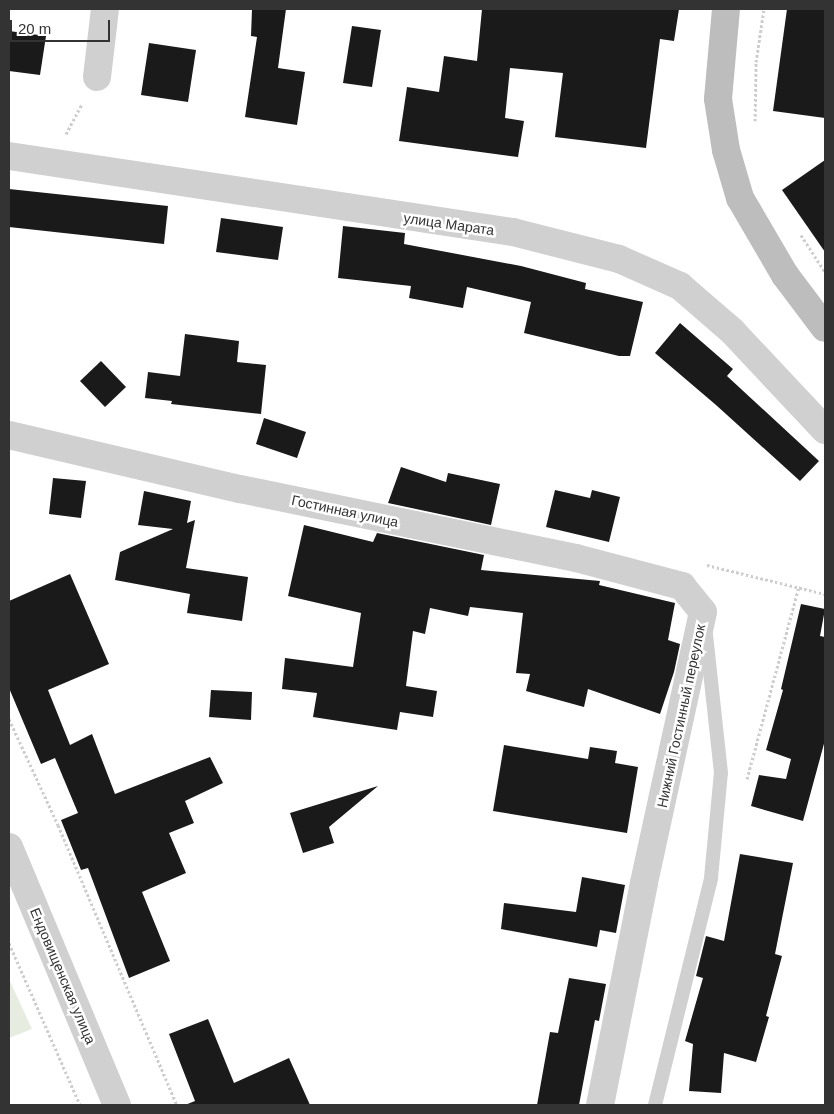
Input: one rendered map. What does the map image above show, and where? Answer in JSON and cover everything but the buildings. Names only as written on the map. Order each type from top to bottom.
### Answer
[{"type":"main road","points":[[726,9],[718,99],[726,150],[740,198],[785,275],[825,328]]},
{"type":"street","points":[[97,77],[105,9]]},
{"type":"street","name":"улица Марата","points":[[9,156],[513,232],[619,259],[680,286],[732,331],[825,430]]},
{"type":"street","name":"Гостинная улица","points":[[9,435],[240,488],[576,558],[682,586]]},
{"type":"street","points":[[682,586],[703,612]]},
{"type":"street","name":"Нижний Гостинный переулок","points":[[600,1105],[644,883],[703,612]]},
{"type":"street","name":"Ендовищенская улица","points":[[9,847],[117,1105]]},
{"type":"lane","name":"Нижний Гостинный переулок","points":[[655,1105],[711,878],[722,772],[703,612]]},
{"type":"path","points":[[755,131],[756,62],[764,9]]},
{"type":"path","points":[[51,162],[97,77]]},
{"type":"path","points":[[799,233],[825,272]]},
{"type":"path","points":[[682,586],[693,562],[825,594]]},
{"type":"path","points":[[744,788],[798,586]]},
{"type":"path","points":[[9,719],[58,825],[177,1105]]},
{"type":"path","points":[[9,943],[80,1105]]},
{"type":"shaded area","points":[[9,979],[32,1029],[9,1038]]}]
